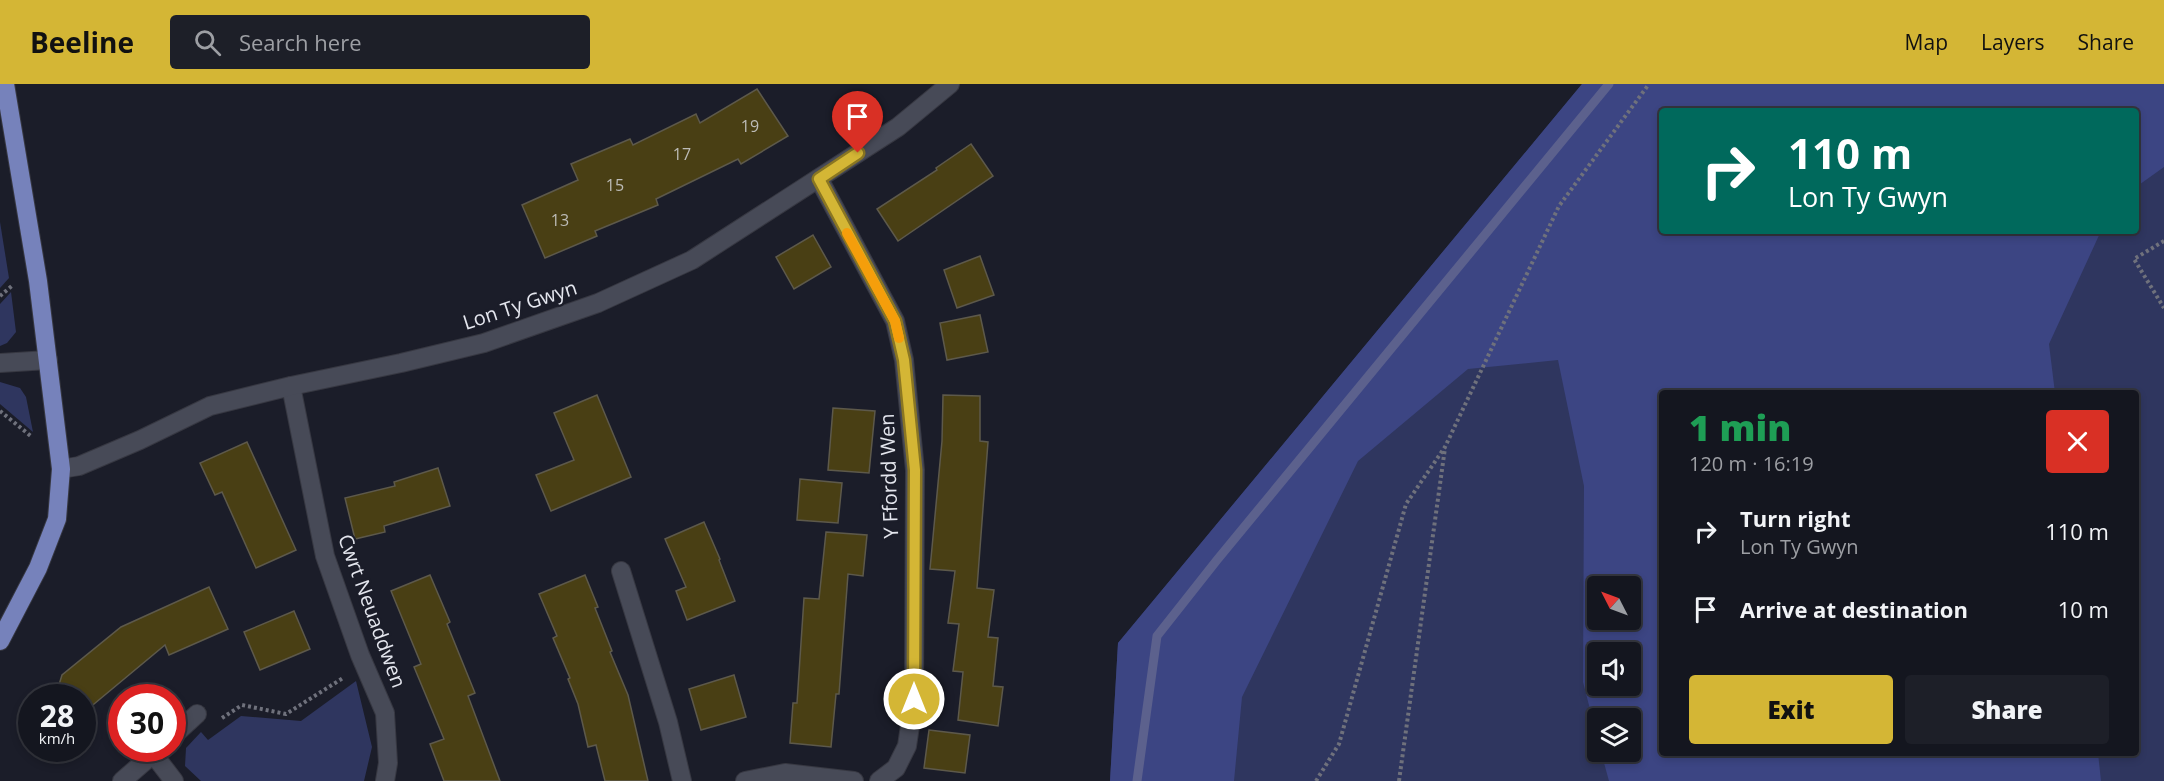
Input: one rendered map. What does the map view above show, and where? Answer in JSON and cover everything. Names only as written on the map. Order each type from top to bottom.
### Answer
[{"type":"main road","points":[[0,641],[38,568],[57,519],[61,469],[38,281],[5,84]]},
{"type":"street","name":"Lon Ty Gwyn","points":[[61,469],[79,466],[210,406],[484,343],[598,303],[692,260],[898,127],[950,85]]},
{"type":"street","name":"Y Ffordd Wen","points":[[819,179],[895,321],[905,371],[915,470],[914,699],[907,746],[896,768],[879,781]]},
{"type":"street","points":[[0,363],[48,360]]},
{"type":"street","name":"Cwrt Neuaddwen","points":[[291,386],[325,556],[365,665],[386,713],[388,763],[385,781]]},
{"type":"street","points":[[621,571],[668,722],[682,781]]},
{"type":"street","points":[[186,724],[197,714]]},
{"type":"street","points":[[123,780],[145,762]]},
{"type":"street","points":[[163,762],[174,781]]},
{"type":"street","points":[[746,781],[785,773],[854,781]]},
{"type":"path","points":[[1316,781],[1340,744],[1406,504],[1445,447],[1559,206],[1649,84]]},
{"type":"path","points":[[2164,241],[2134,259],[2164,308]]},
{"type":"path","points":[[0,411],[34,438],[57,438]]},
{"type":"path","points":[[1399,781],[1445,447]]},
{"type":"path","points":[[197,714],[212,725],[242,705],[286,714],[365,665]]},
{"type":"shaded area","points":[[1582,84],[2164,84],[2164,781],[1110,781],[1118,643]]},
{"type":"shaded area","points":[[1582,84],[2164,84],[2164,167],[2139,185],[2139,108],[1659,108],[1659,234],[2100,234],[2049,344],[2055,390],[1659,390],[1659,756],[2098,756],[2101,781],[1609,781],[1604,762],[1641,762],[1641,708],[1590,708],[1583,682],[1584,486],[1558,360],[1468,369],[1358,461],[1242,697],[1234,781],[1110,781],[1118,643]]},
{"type":"shaded area","points":[[0,222],[9,278],[0,288]]},
{"type":"shaded area","points":[[11,292],[16,332],[7,343],[0,346],[0,304]]},
{"type":"shaded area","points":[[0,382],[20,388],[26,397],[33,432],[0,404]]},
{"type":"shaded area","points":[[356,681],[372,747],[364,781],[201,781],[185,766],[186,748],[201,732],[208,740],[241,716],[301,721]]},
{"type":"building","points":[[757,89],[788,136],[741,164],[738,159],[656,199],[658,205],[595,231],[597,236],[545,258],[522,205],[578,180],[571,164],[630,139],[633,145],[696,114],[700,123]]},
{"type":"building","points":[[971,144],[993,176],[898,241],[877,209],[937,170],[936,168]]},
{"type":"building","points":[[813,235],[831,267],[794,289],[776,257]]},
{"type":"building","points":[[980,256],[994,295],[957,308],[944,270]]},
{"type":"building","points":[[980,315],[988,352],[947,360],[940,323]]},
{"type":"building","points":[[597,395],[631,477],[551,511],[536,475],[574,460],[554,413]]},
{"type":"building","points":[[943,395],[980,396],[980,441],[988,442],[977,588],[994,590],[988,637],[998,638],[993,686],[1003,687],[998,726],[958,720],[963,672],[953,671],[959,624],[948,623],[955,571],[930,569],[942,441]]},
{"type":"building","points":[[833,408],[875,411],[869,473],[828,470]]},
{"type":"building","points":[[247,442],[296,550],[256,568],[222,492],[215,495],[200,463]]},
{"type":"building","points":[[438,468],[450,506],[384,526],[385,532],[355,539],[345,498],[395,486],[394,482]]},
{"type":"building","points":[[800,479],[842,483],[838,523],[797,520]]},
{"type":"building","points":[[704,522],[735,601],[687,620],[676,591],[686,587],[665,539]]},
{"type":"building","points":[[826,532],[867,535],[863,576],[848,574],[839,694],[836,694],[831,747],[790,743],[793,703],[797,703],[804,598],[819,599]]},
{"type":"building","points":[[430,575],[450,622],[447,624],[475,693],[468,696],[500,781],[444,781],[430,744],[444,739],[414,667],[421,664],[391,591]]},
{"type":"building","points":[[585,575],[598,607],[595,608],[612,651],[610,652],[628,695],[648,781],[605,781],[596,745],[588,747],[578,704],[568,679],[570,678],[553,638],[557,636],[539,594]]},
{"type":"building","points":[[209,587],[228,629],[169,655],[165,645],[118,684],[108,684],[108,692],[96,702],[96,684],[59,684],[62,675],[121,627]]},
{"type":"building","points":[[294,611],[310,649],[260,670],[244,632]]},
{"type":"building","points":[[734,675],[746,717],[701,730],[689,689]]},
{"type":"building","points":[[929,730],[970,735],[965,773],[924,768]]},
{"type":"waterway","points":[[1137,781],[1157,636],[1609,84]]},
{"type":"slow traffic","points":[[847,233],[895,321],[899,338]]},
{"type":"route","points":[[858,153],[819,179],[895,321],[904,360],[915,470],[914,699]]}]
